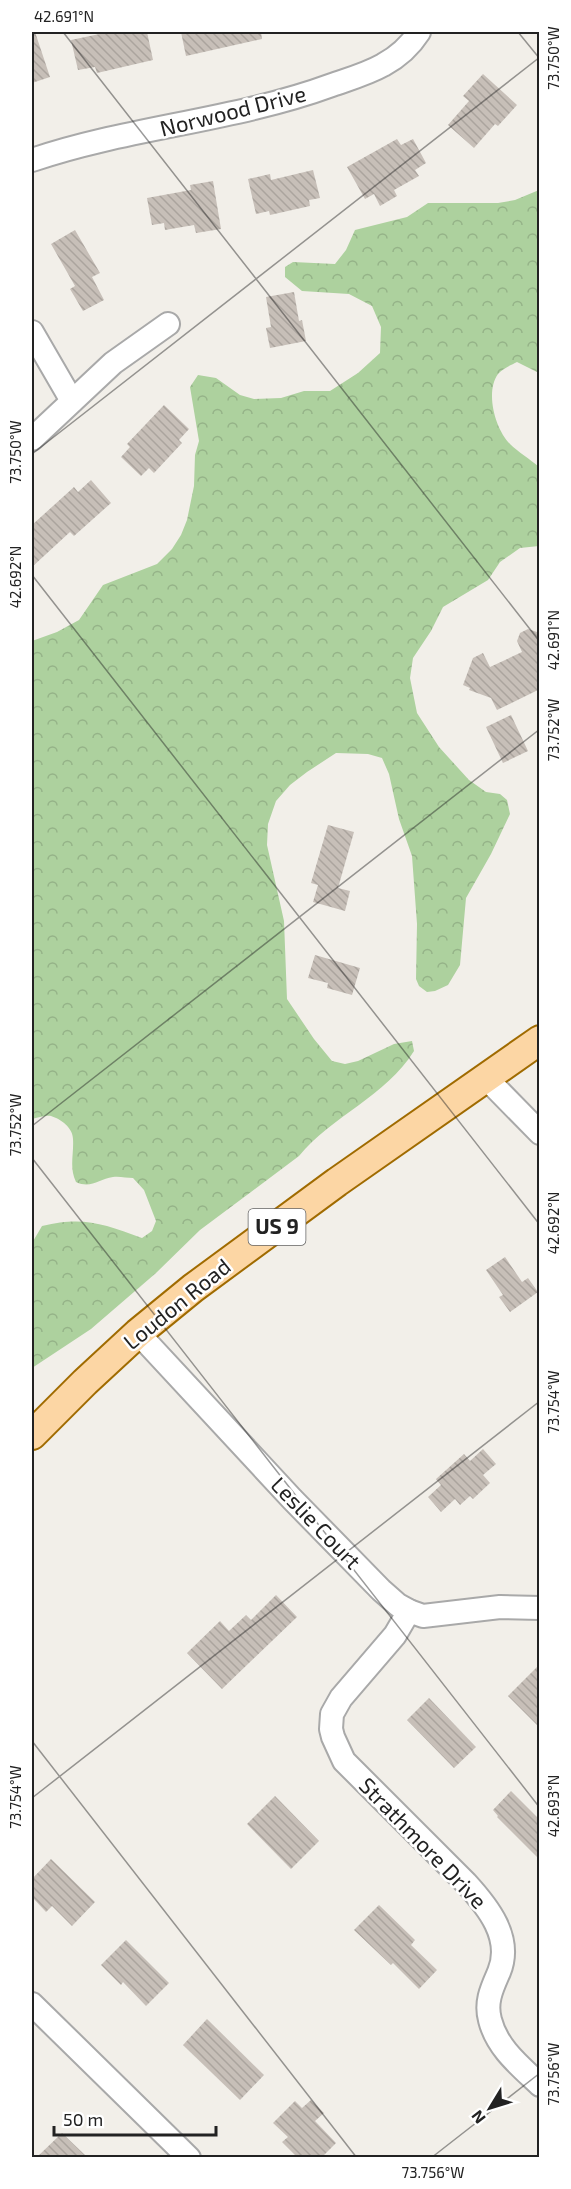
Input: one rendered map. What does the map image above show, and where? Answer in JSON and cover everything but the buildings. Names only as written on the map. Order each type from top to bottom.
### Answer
[{"type":"main road","name":"Loudon Road","points":[[32,1436],[138,1333],[193,1288],[540,1040]]},
{"type":"street","name":"Norwood Drive","points":[[32,160],[81,146],[261,107],[301,96],[382,66],[406,48],[419,32]]},
{"type":"street","points":[[32,439],[123,355],[168,324]]},
{"type":"street","points":[[32,332],[72,401]]},
{"type":"street","points":[[486,1078],[540,1133]]},
{"type":"street","name":"Leslie Court","points":[[138,1333],[285,1491],[389,1598],[409,1611],[423,1616],[500,1607],[540,1608]]},
{"type":"street","name":"Strathmore Drive","points":[[409,1611],[395,1635],[341,1698],[331,1721],[333,1737],[339,1754],[349,1766],[466,1883],[481,1899],[492,1917],[499,1930],[503,1949],[500,1970],[489,1994],[489,2018],[504,2049],[540,2085]]},
{"type":"street","points":[[32,2004],[189,2157]]},
{"type":"green space","points":[[539,190],[539,373],[517,362],[507,367],[498,374],[494,382],[492,400],[496,420],[505,437],[513,447],[539,467],[539,546],[520,548],[500,562],[488,580],[443,607],[431,631],[413,658],[410,678],[417,713],[439,747],[469,780],[486,792],[500,794],[507,800],[510,814],[466,898],[460,965],[448,985],[435,991],[427,992],[419,986],[416,979],[417,924],[412,856],[399,819],[389,774],[382,758],[368,754],[336,753],[290,785],[276,801],[268,824],[267,845],[284,921],[287,999],[332,1061],[345,1064],[358,1061],[394,1044],[412,1041],[414,1051],[389,1081],[327,1129],[299,1156],[200,1230],[156,1273],[91,1329],[32,1368],[32,1243],[42,1226],[70,1222],[93,1223],[142,1238],[152,1231],[156,1221],[144,1190],[133,1178],[113,1177],[86,1184],[76,1182],[72,1166],[72,1135],[69,1128],[59,1119],[51,1116],[32,1119],[32,641],[57,632],[79,620],[103,585],[157,564],[172,549],[181,535],[187,520],[194,486],[195,455],[199,441],[190,387],[198,375],[216,378],[240,395],[254,399],[281,398],[304,391],[330,391],[358,373],[380,353],[381,327],[372,306],[349,294],[302,291],[285,277],[285,267],[293,262],[335,264],[346,250],[355,230],[407,217],[428,203],[498,203],[515,200]]}]
